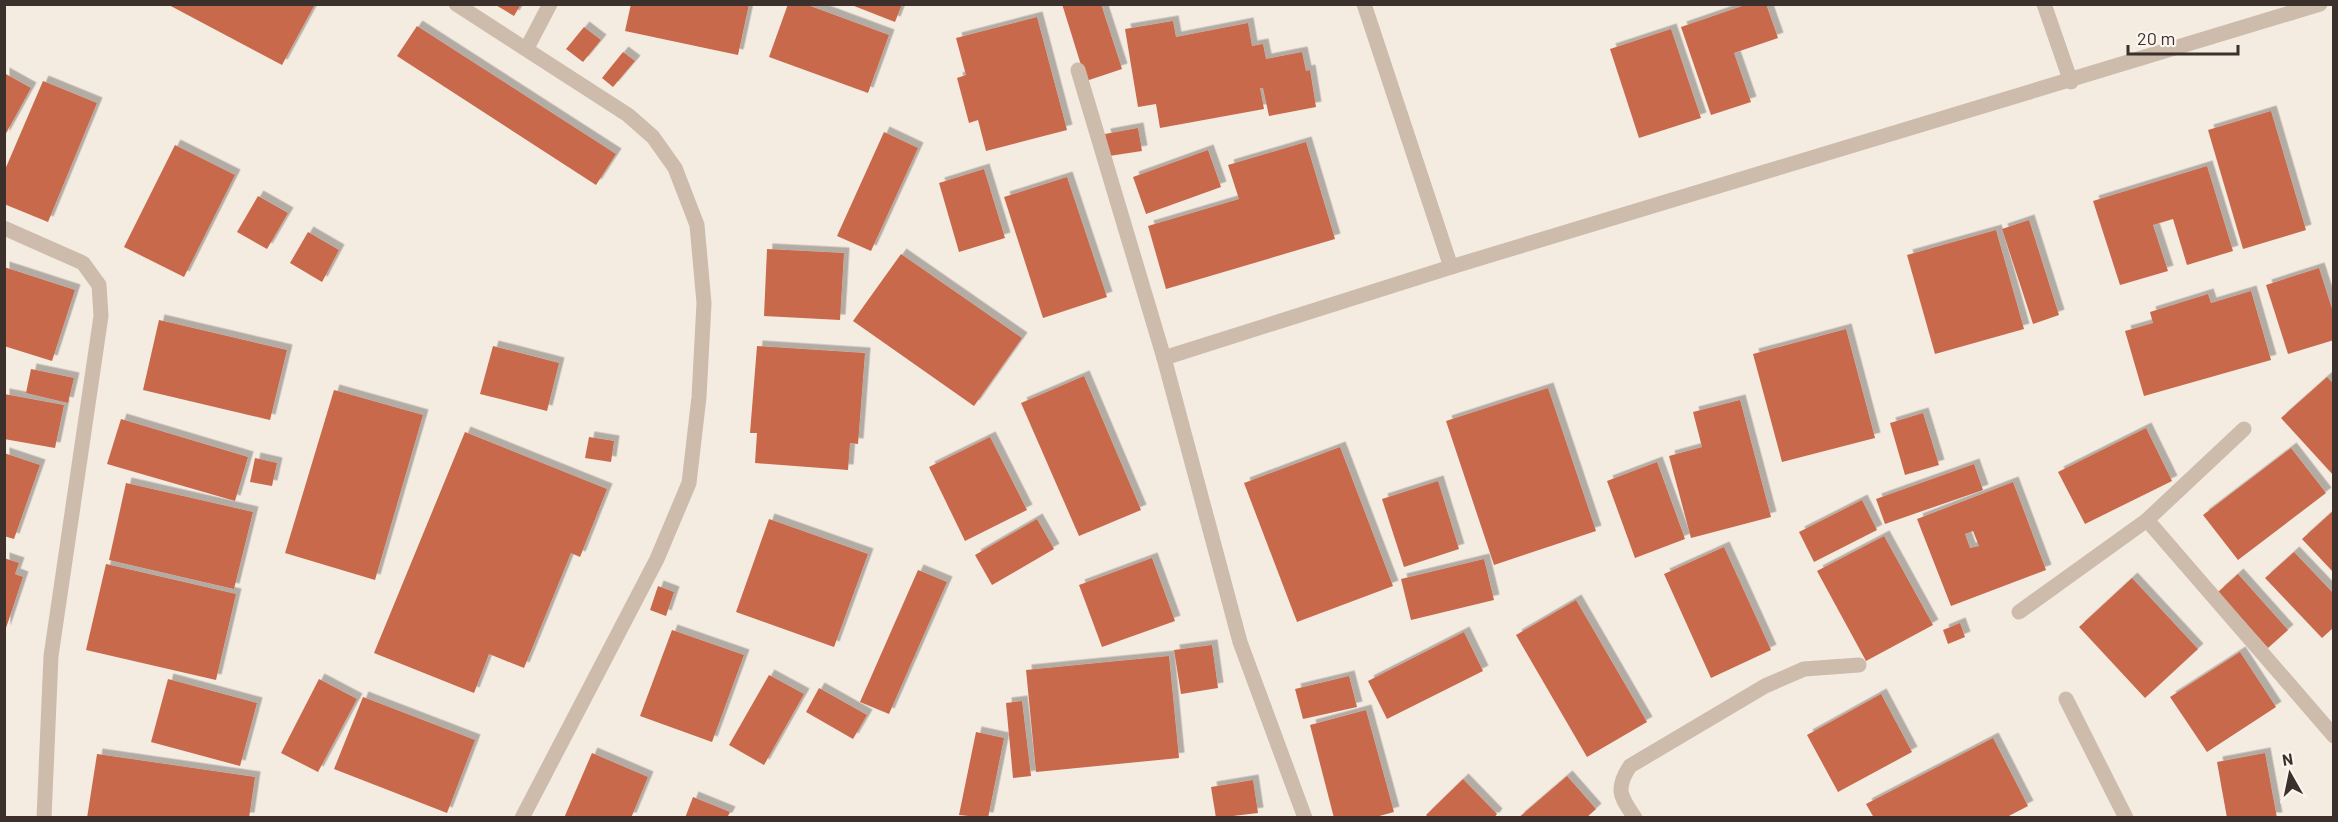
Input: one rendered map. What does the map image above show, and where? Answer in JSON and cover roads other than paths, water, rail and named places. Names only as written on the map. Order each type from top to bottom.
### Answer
[{"type":"street","points":[[456,4],[628,115],[653,137],[675,168],[697,225],[704,303],[699,397],[689,483],[657,559],[522,818]]},
{"type":"street","points":[[527,48],[550,4]]},
{"type":"street","points":[[1364,4],[1450,267]]},
{"type":"street","points":[[2044,4],[2071,82]]},
{"type":"street","points":[[1164,358],[1450,267],[2071,82],[2320,4]]},
{"type":"street","points":[[1077,70],[1164,358],[1240,642],[1305,818]]},
{"type":"street","points":[[4,228],[83,263],[99,285],[101,316],[51,656],[44,818]]},
{"type":"street","points":[[2019,612],[2147,520],[2244,429]]},
{"type":"street","points":[[2147,520],[2331,729]]},
{"type":"street","points":[[1635,818],[1621,797],[1621,780],[1630,766],[1765,686],[1804,669],[1859,665]]},
{"type":"street","points":[[2066,699],[2126,818]]}]
